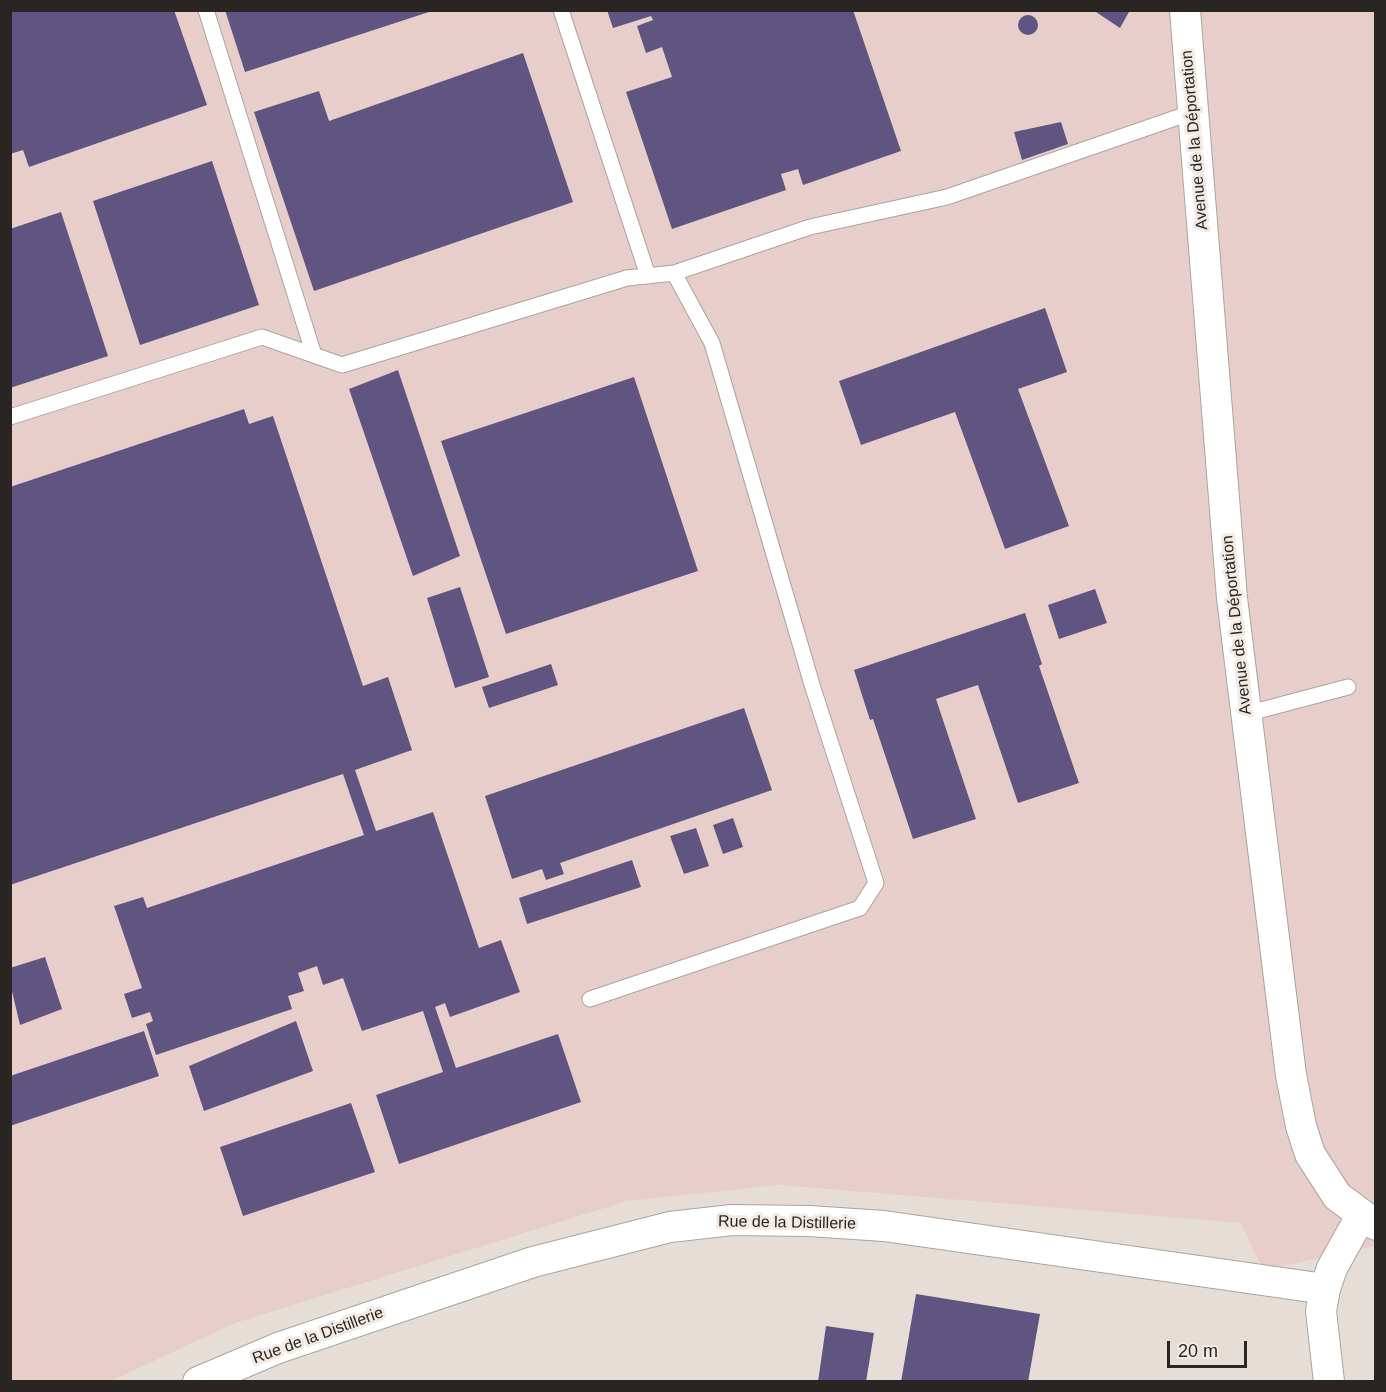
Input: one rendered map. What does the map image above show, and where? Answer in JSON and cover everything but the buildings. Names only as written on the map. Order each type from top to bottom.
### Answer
[{"type":"street","name":"Avenue de la Déportation","points":[[1185,10],[1232,598],[1292,1075],[1301,1126],[1310,1154],[1337,1196],[1368,1221]]},
{"type":"street","name":"Rue de la Distillerie","points":[[198,1382],[278,1348],[533,1262],[670,1227],[732,1220],[809,1221],[884,1226],[1325,1289]]},
{"type":"street","points":[[1329,1382],[1321,1311],[1325,1289],[1332,1268],[1368,1221]]},
{"type":"lane","points":[[206,10],[314,355]]},
{"type":"lane","points":[[561,10],[648,276]]},
{"type":"lane","points":[[10,417],[262,337],[342,365],[627,278],[674,273],[810,227],[947,197],[1193,112]]},
{"type":"lane","points":[[590,999],[860,908],[876,883],[813,688],[712,343],[674,273]]},
{"type":"lane","points":[[1246,714],[1348,687]]},
{"type":"shaded area","points":[[10,11],[1375,11],[1375,1246],[1263,1270],[1241,1223],[779,1185],[627,1201],[235,1323],[111,1381],[11,1381]]}]
